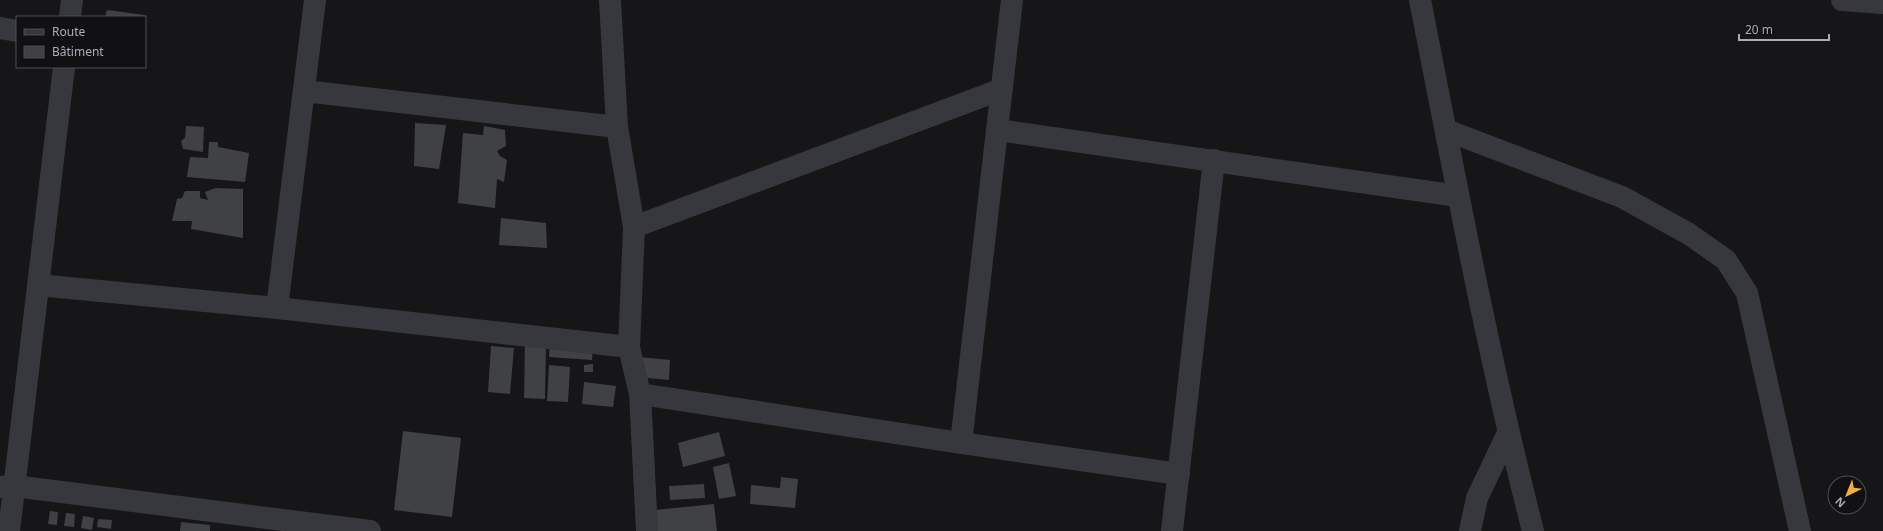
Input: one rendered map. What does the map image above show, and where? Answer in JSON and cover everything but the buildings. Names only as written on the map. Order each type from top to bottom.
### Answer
[{"type":"street","points":[[70,16],[72,0]]},
{"type":"street","points":[[277,308],[315,0]]},
{"type":"street","points":[[610,0],[617,127],[634,227],[629,347],[640,394],[647,531]]},
{"type":"street","points":[[961,443],[1012,0]]},
{"type":"street","points":[[1420,0],[1458,196],[1508,432],[1533,531]]},
{"type":"street","points":[[1842,0],[1883,4]]},
{"type":"street","points":[[0,28],[16,31]]},
{"type":"street","points":[[9,531],[7,487],[38,285],[64,68]]},
{"type":"street","points":[[634,227],[1002,89]]},
{"type":"street","points":[[304,91],[617,127]]},
{"type":"street","points":[[998,130],[1458,196]]},
{"type":"street","points":[[1446,130],[1622,197],[1689,234],[1726,260],[1747,293],[1800,531]]},
{"type":"street","points":[[1172,531],[1214,160]]},
{"type":"street","points":[[38,285],[277,308],[629,347]]},
{"type":"street","points":[[640,394],[961,443],[1179,474]]},
{"type":"street","points":[[1470,531],[1477,498],[1508,432]]},
{"type":"street","points":[[7,487],[271,525],[370,531]]}]
